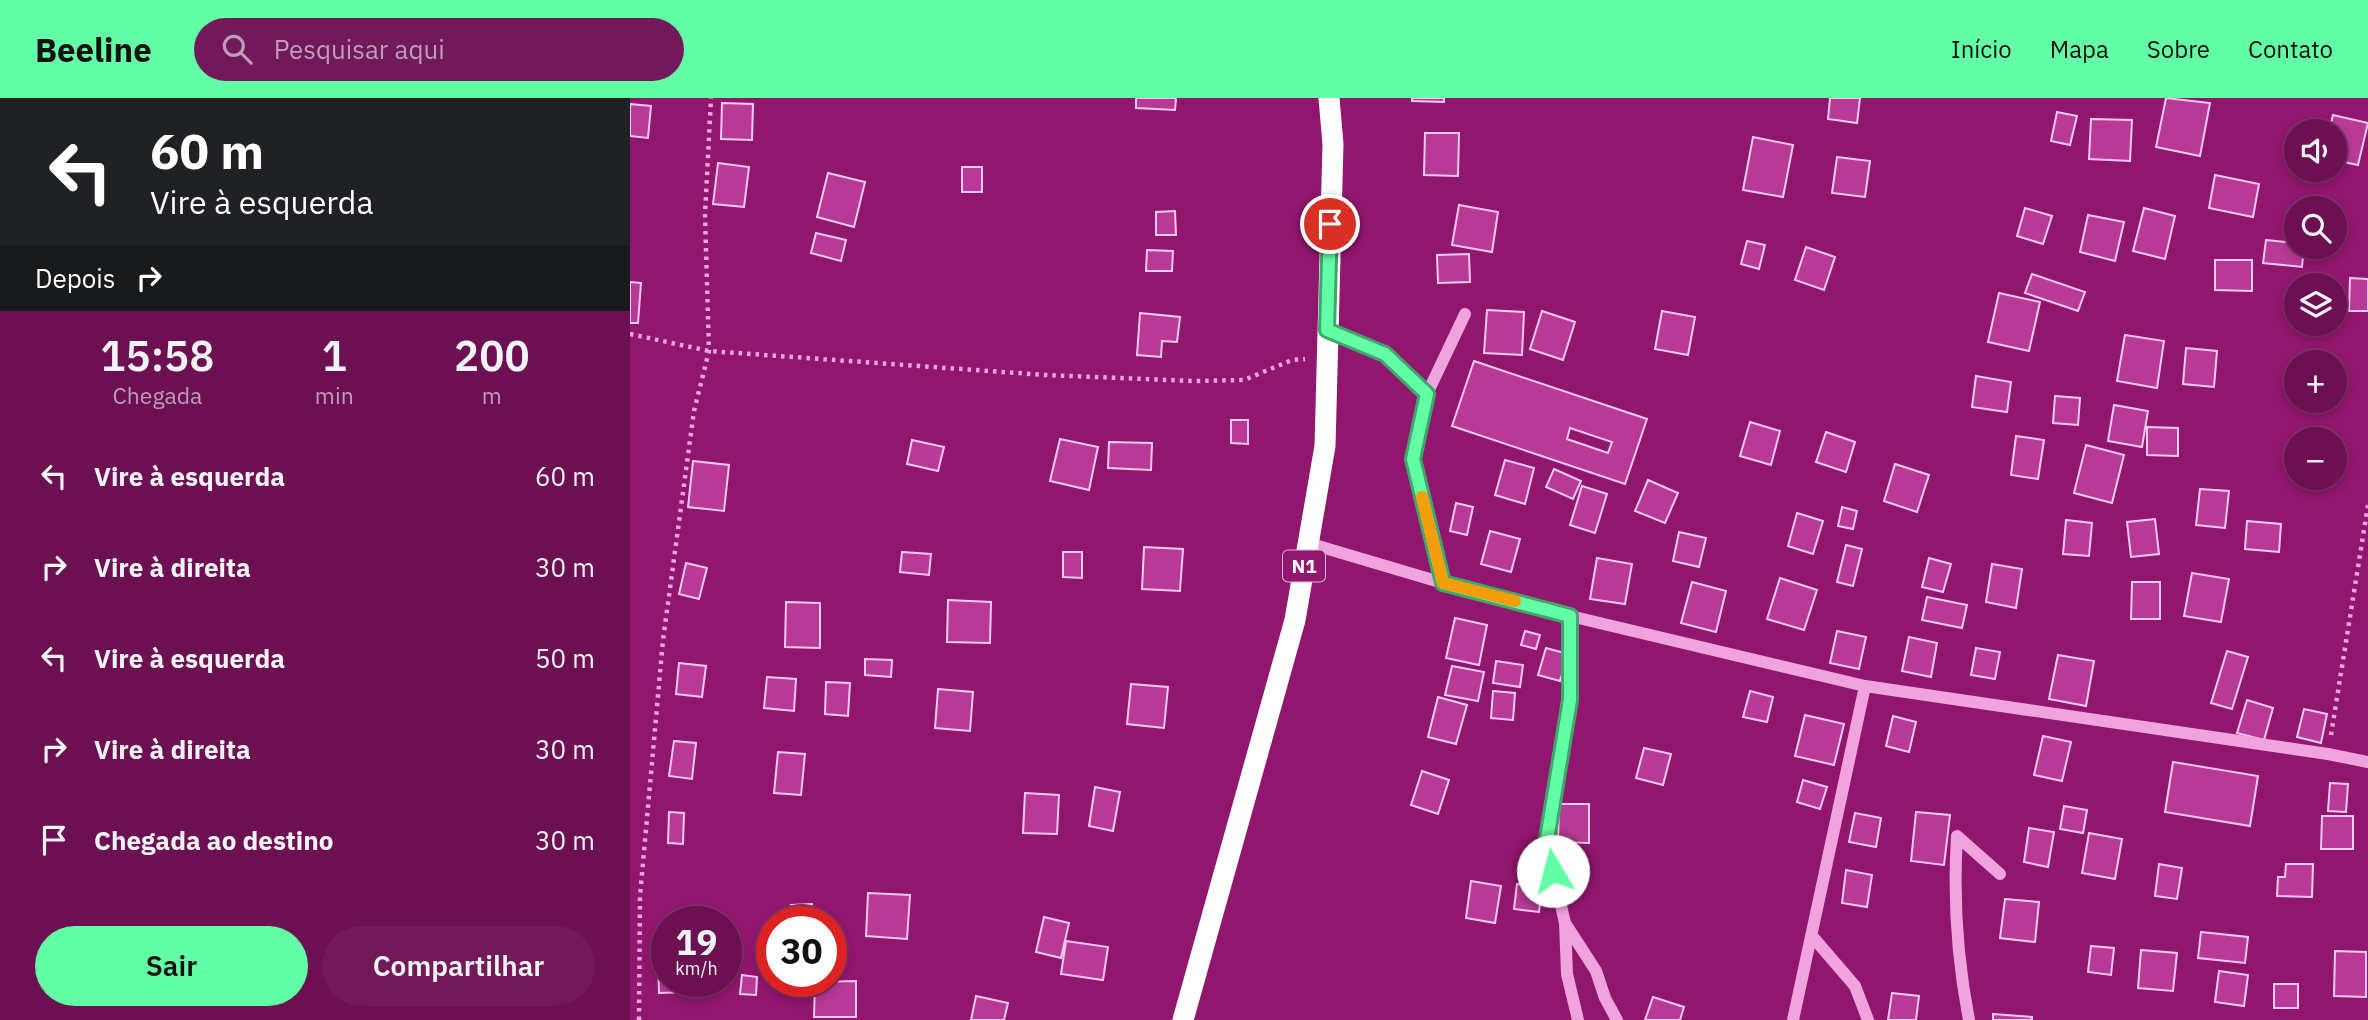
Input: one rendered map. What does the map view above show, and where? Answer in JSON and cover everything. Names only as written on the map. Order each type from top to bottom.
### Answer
[{"type":"highway","name":"N1","points":[[1183,1020],[1296,620],[1325,446],[1333,144],[1329,98]]},
{"type":"street","points":[[1443,583],[1413,459],[1427,394],[1465,314]]},
{"type":"street","points":[[1327,330],[1385,354],[1427,394]]},
{"type":"street","points":[[1308,542],[1443,583],[1570,616],[1866,686],[2368,762]]},
{"type":"street","points":[[1570,616],[1570,700],[1546,845],[1565,923],[1567,974],[1578,1020]]},
{"type":"street","points":[[1793,1020],[1866,686]]},
{"type":"street","points":[[1969,1020],[1956,946],[1954,884],[1957,836],[2000,874]]},
{"type":"street","points":[[1565,923],[1596,971],[1605,998],[1617,1020]]},
{"type":"street","points":[[1812,936],[1855,986],[1868,1020]]},
{"type":"path","points":[[639,1020],[640,896],[663,640],[694,411],[709,351],[705,215],[711,98]]},
{"type":"path","points":[[630,334],[709,351],[1045,374],[1194,381],[1244,380],[1292,360],[1327,359]]},
{"type":"path","points":[[2328,754],[2368,505]]},
{"type":"building","points":[[1136,98],[1176,98],[1175,110],[1136,108]]},
{"type":"building","points":[[1412,98],[1444,98],[1444,102],[1412,101]]},
{"type":"building","points":[[1830,98],[1860,98],[1857,123],[1828,119]]},
{"type":"building","points":[[2166,98],[2210,103],[2200,156],[2156,147]]},
{"type":"building","points":[[722,103],[753,104],[752,140],[721,139]]},
{"type":"building","points":[[630,104],[651,106],[648,138],[630,136]]},
{"type":"building","points":[[2057,112],[2077,116],[2070,145],[2051,141]]},
{"type":"building","points":[[2333,115],[2368,123],[2358,165],[2347,163],[2347,119],[2332,119]]},
{"type":"building","points":[[2091,119],[2132,120],[2130,161],[2089,159]]},
{"type":"building","points":[[1425,133],[1459,133],[1458,176],[1424,175]]},
{"type":"building","points":[[1753,137],[1793,145],[1783,197],[1743,190]]},
{"type":"building","points":[[1837,157],[1870,161],[1865,197],[1832,193]]},
{"type":"building","points":[[718,163],[749,167],[744,207],[713,204]]},
{"type":"building","points":[[962,167],[982,167],[982,192],[962,192]]},
{"type":"building","points":[[828,173],[865,182],[854,227],[817,217]]},
{"type":"building","points":[[2215,175],[2259,184],[2253,217],[2209,208]]},
{"type":"building","points":[[1459,205],[1498,212],[1492,252],[1452,245]]},
{"type":"building","points":[[2025,208],[2052,216],[2043,244],[2017,236]]},
{"type":"building","points":[[2144,208],[2175,216],[2165,259],[2133,251]]},
{"type":"building","points":[[1175,211],[1176,235],[1156,235],[1156,212]]},
{"type":"building","points":[[2088,215],[2124,222],[2115,261],[2080,252]]},
{"type":"building","points":[[816,233],[846,240],[841,261],[811,253]]},
{"type":"building","points":[[2266,240],[2284,242],[2284,259],[2303,259],[2302,267],[2263,263]]},
{"type":"building","points":[[1747,241],[1765,245],[1759,269],[1741,264]]},
{"type":"building","points":[[1806,247],[1835,257],[1824,290],[1795,280]]},
{"type":"building","points":[[1147,250],[1173,251],[1172,271],[1146,271]]},
{"type":"building","points":[[1469,254],[1470,282],[1438,283],[1437,255]]},
{"type":"building","points":[[2215,260],[2252,260],[2252,291],[2215,290]]},
{"type":"building","points":[[2032,274],[2085,292],[2078,311],[2025,293]]},
{"type":"building","points":[[2350,278],[2368,279],[2368,311],[2349,311]]},
{"type":"building","points":[[630,282],[641,283],[638,323],[630,323]]},
{"type":"building","points":[[1999,293],[2040,302],[2029,351],[1988,342]]},
{"type":"building","points":[[1487,310],[1524,312],[1522,355],[1484,353]]},
{"type":"building","points":[[1542,311],[1575,322],[1563,360],[1530,349]]},
{"type":"building","points":[[1662,311],[1695,317],[1688,355],[1655,349]]},
{"type":"building","points":[[1140,313],[1180,317],[1177,342],[1162,341],[1161,357],[1137,355]]},
{"type":"building","points":[[2125,335],[2164,341],[2157,388],[2117,381]]},
{"type":"building","points":[[2186,348],[2217,351],[2214,387],[2183,384]]},
{"type":"building","points":[[1474,361],[1647,419],[1625,484],[1452,426]],"holes":[[[1570,428],[1612,442],[1608,453],[1567,439]]]},
{"type":"building","points":[[1976,376],[2011,382],[2007,412],[1972,407]]},
{"type":"building","points":[[2055,396],[2080,398],[2078,425],[2053,423]]},
{"type":"building","points":[[2114,405],[2148,411],[2142,447],[2108,441]]},
{"type":"building","points":[[1231,420],[1248,420],[1248,444],[1231,443]]},
{"type":"building","points":[[1750,422],[1780,431],[1771,465],[1740,456]]},
{"type":"building","points":[[2147,427],[2178,428],[2178,456],[2147,455]]},
{"type":"building","points":[[1826,432],[1855,442],[1846,472],[1816,462]]},
{"type":"building","points":[[2016,436],[2044,440],[2038,479],[2011,475]]},
{"type":"building","points":[[1060,439],[1098,447],[1089,490],[1050,481]]},
{"type":"building","points":[[912,440],[944,447],[938,471],[907,464]]},
{"type":"building","points":[[1109,442],[1152,443],[1151,470],[1108,468]]},
{"type":"building","points":[[2086,445],[2124,455],[2112,503],[2074,493]]},
{"type":"building","points":[[1505,460],[1534,468],[1525,504],[1495,495]]},
{"type":"building","points":[[693,461],[729,465],[724,511],[688,507]]},
{"type":"building","points":[[1895,464],[1929,475],[1917,512],[1884,501]]},
{"type":"building","points":[[1554,469],[1581,481],[1573,499],[1546,487]]},
{"type":"building","points":[[1648,480],[1678,493],[1665,523],[1635,511]]},
{"type":"building","points":[[1582,486],[1607,494],[1595,533],[1570,525]]},
{"type":"building","points":[[2200,489],[2229,491],[2225,528],[2196,525]]},
{"type":"building","points":[[1456,503],[1473,507],[1467,535],[1450,531]]},
{"type":"building","points":[[1842,507],[1857,511],[1853,529],[1838,526]]},
{"type":"building","points":[[1797,513],[1823,521],[1813,554],[1788,546]]},
{"type":"building","points":[[2155,519],[2159,554],[2131,557],[2127,522]]},
{"type":"building","points":[[2066,520],[2092,523],[2089,556],[2063,554]]},
{"type":"building","points":[[2247,521],[2281,524],[2279,552],[2245,549]]},
{"type":"building","points":[[1490,531],[1520,539],[1511,572],[1481,564]]},
{"type":"building","points":[[1679,532],[1706,538],[1699,567],[1673,561]]},
{"type":"building","points":[[1846,545],[1862,549],[1853,586],[1837,582]]},
{"type":"building","points":[[1144,547],[1183,549],[1180,591],[1142,589]]},
{"type":"building","points":[[902,552],[931,554],[929,575],[900,572]]},
{"type":"building","points":[[1063,552],[1082,552],[1082,578],[1063,577]]},
{"type":"building","points":[[1597,558],[1632,564],[1625,604],[1590,599]]},
{"type":"building","points":[[1929,558],[1951,564],[1943,592],[1922,587]]},
{"type":"building","points":[[686,563],[707,568],[699,599],[679,594]]},
{"type":"building","points":[[1992,564],[2022,569],[2016,608],[1986,602]]},
{"type":"building","points":[[2192,573],[2229,579],[2221,622],[2184,616]]},
{"type":"building","points":[[1780,578],[1817,590],[1804,630],[1767,619]]},
{"type":"building","points":[[1692,582],[1726,591],[1716,632],[1681,623]]},
{"type":"building","points":[[2132,582],[2160,582],[2160,619],[2131,619]]},
{"type":"building","points":[[1927,597],[1967,605],[1962,628],[1922,620]]},
{"type":"building","points":[[948,600],[991,602],[990,643],[947,642]]},
{"type":"building","points":[[786,602],[820,603],[820,648],[785,647]]},
{"type":"building","points":[[1455,618],[1487,625],[1479,665],[1446,658]]},
{"type":"building","points":[[1525,631],[1540,635],[1536,649],[1521,645]]},
{"type":"building","points":[[1837,631],[1866,637],[1859,669],[1830,663]]},
{"type":"building","points":[[1909,637],[1937,643],[1931,677],[1902,671]]},
{"type":"building","points":[[1546,648],[1568,654],[1560,681],[1538,675]]},
{"type":"building","points":[[1976,648],[2000,652],[1995,679],[1971,675]]},
{"type":"building","points":[[2227,651],[2248,657],[2232,709],[2211,703]]},
{"type":"building","points":[[2058,655],[2094,661],[2086,706],[2049,699]]},
{"type":"building","points":[[865,659],[892,660],[891,677],[865,675]]},
{"type":"building","points":[[1496,661],[1523,665],[1520,687],[1493,683]]},
{"type":"building","points":[[679,663],[706,666],[702,697],[676,694]]},
{"type":"building","points":[[1452,666],[1484,672],[1478,701],[1445,695]]},
{"type":"building","points":[[767,677],[796,679],[794,711],[764,708]]},
{"type":"building","points":[[826,682],[850,683],[848,716],[825,714]]},
{"type":"building","points":[[1131,684],[1168,687],[1164,728],[1127,724]]},
{"type":"building","points":[[938,689],[973,692],[970,731],[935,728]]},
{"type":"building","points":[[1493,691],[1515,693],[1513,720],[1491,718]]},
{"type":"building","points":[[1750,691],[1773,697],[1767,722],[1743,717]]},
{"type":"building","points":[[1438,697],[1467,705],[1456,744],[1428,737]]},
{"type":"building","points":[[2247,700],[2273,708],[2264,740],[2237,733]]},
{"type":"building","points":[[2304,709],[2327,714],[2321,743],[2297,737]]},
{"type":"building","points":[[1805,715],[1844,724],[1834,765],[1795,756]]},
{"type":"building","points":[[1893,716],[1916,722],[1909,752],[1886,746]]},
{"type":"building","points":[[2043,736],[2071,742],[2062,781],[2034,775]]},
{"type":"building","points":[[674,741],[696,743],[692,779],[669,776]]},
{"type":"building","points":[[1644,748],[1671,754],[1663,785],[1636,778]]},
{"type":"building","points":[[778,752],[805,754],[801,795],[774,793]]},
{"type":"building","points":[[2173,762],[2258,776],[2250,826],[2165,812]]},
{"type":"building","points":[[1422,771],[1449,780],[1438,814],[1411,805]]},
{"type":"building","points":[[1803,780],[1827,787],[1820,809],[1797,802]]},
{"type":"building","points":[[2330,783],[2348,784],[2346,812],[2328,811]]},
{"type":"building","points":[[1095,787],[1120,792],[1113,831],[1089,826]]},
{"type":"building","points":[[1025,793],[1059,795],[1057,834],[1023,833]]},
{"type":"building","points":[[1559,804],[1589,804],[1589,843],[1558,842]]},
{"type":"building","points":[[2064,806],[2087,810],[2083,833],[2060,829]]},
{"type":"building","points":[[669,812],[684,813],[683,844],[668,843]]},
{"type":"building","points":[[1916,812],[1950,815],[1944,865],[1911,861]]},
{"type":"building","points":[[1855,813],[1881,818],[1876,847],[1849,842]]},
{"type":"building","points":[[2322,816],[2353,816],[2353,849],[2321,849]]},
{"type":"building","points":[[2029,828],[2054,832],[2048,867],[2024,862]]},
{"type":"building","points":[[2089,833],[2122,839],[2115,879],[2082,873]]},
{"type":"building","points":[[2159,864],[2182,868],[2177,899],[2155,896]]},
{"type":"building","points":[[2286,864],[2313,864],[2312,897],[2277,896],[2278,877],[2285,877]]},
{"type":"building","points":[[1846,870],[1872,875],[1867,907],[1842,903]]},
{"type":"building","points":[[1471,881],[1501,886],[1495,923],[1466,918]]},
{"type":"building","points":[[1517,884],[1542,888],[1539,912],[1514,909]]},
{"type":"building","points":[[868,893],[910,895],[907,939],[866,936]]},
{"type":"building","points":[[2005,899],[2039,902],[2035,942],[2000,938]]},
{"type":"building","points":[[812,904],[812,906],[791,906]]},
{"type":"building","points":[[1044,917],[1069,923],[1061,958],[1036,952]]},
{"type":"building","points":[[2201,932],[2248,937],[2245,963],[2198,958]]},
{"type":"building","points":[[1066,941],[1108,947],[1103,980],[1061,974]]},
{"type":"building","points":[[2091,946],[2114,948],[2111,975],[2088,972]]},
{"type":"building","points":[[2141,950],[2177,953],[2173,991],[2138,988]]},
{"type":"building","points":[[2335,951],[2366,952],[2366,997],[2334,996]]},
{"type":"building","points":[[2219,971],[2248,975],[2244,1006],[2215,1002]]},
{"type":"building","points":[[742,975],[756,977],[756,995],[742,994]]},
{"type":"building","points":[[847,981],[856,981],[856,1017],[814,1017],[815,997],[847,997]]},
{"type":"building","points":[[2274,984],[2298,984],[2298,1008],[2274,1008]]},
{"type":"building","points":[[1892,993],[1919,996],[1916,1020],[1888,1020]]},
{"type":"building","points":[[976,996],[1008,1003],[1004,1020],[971,1020]]},
{"type":"building","points":[[1653,997],[1684,1007],[1680,1020],[1645,1020]]},
{"type":"building","points":[[1993,1014],[2032,1017],[2032,1020],[1993,1020]]},
{"type":"slow traffic","points":[[1422,497],[1443,583],[1515,601]]},
{"type":"route","points":[[1330,224],[1327,330],[1385,354],[1427,394],[1413,459],[1443,583],[1570,616],[1570,700],[1546,845],[1553,871]]}]
